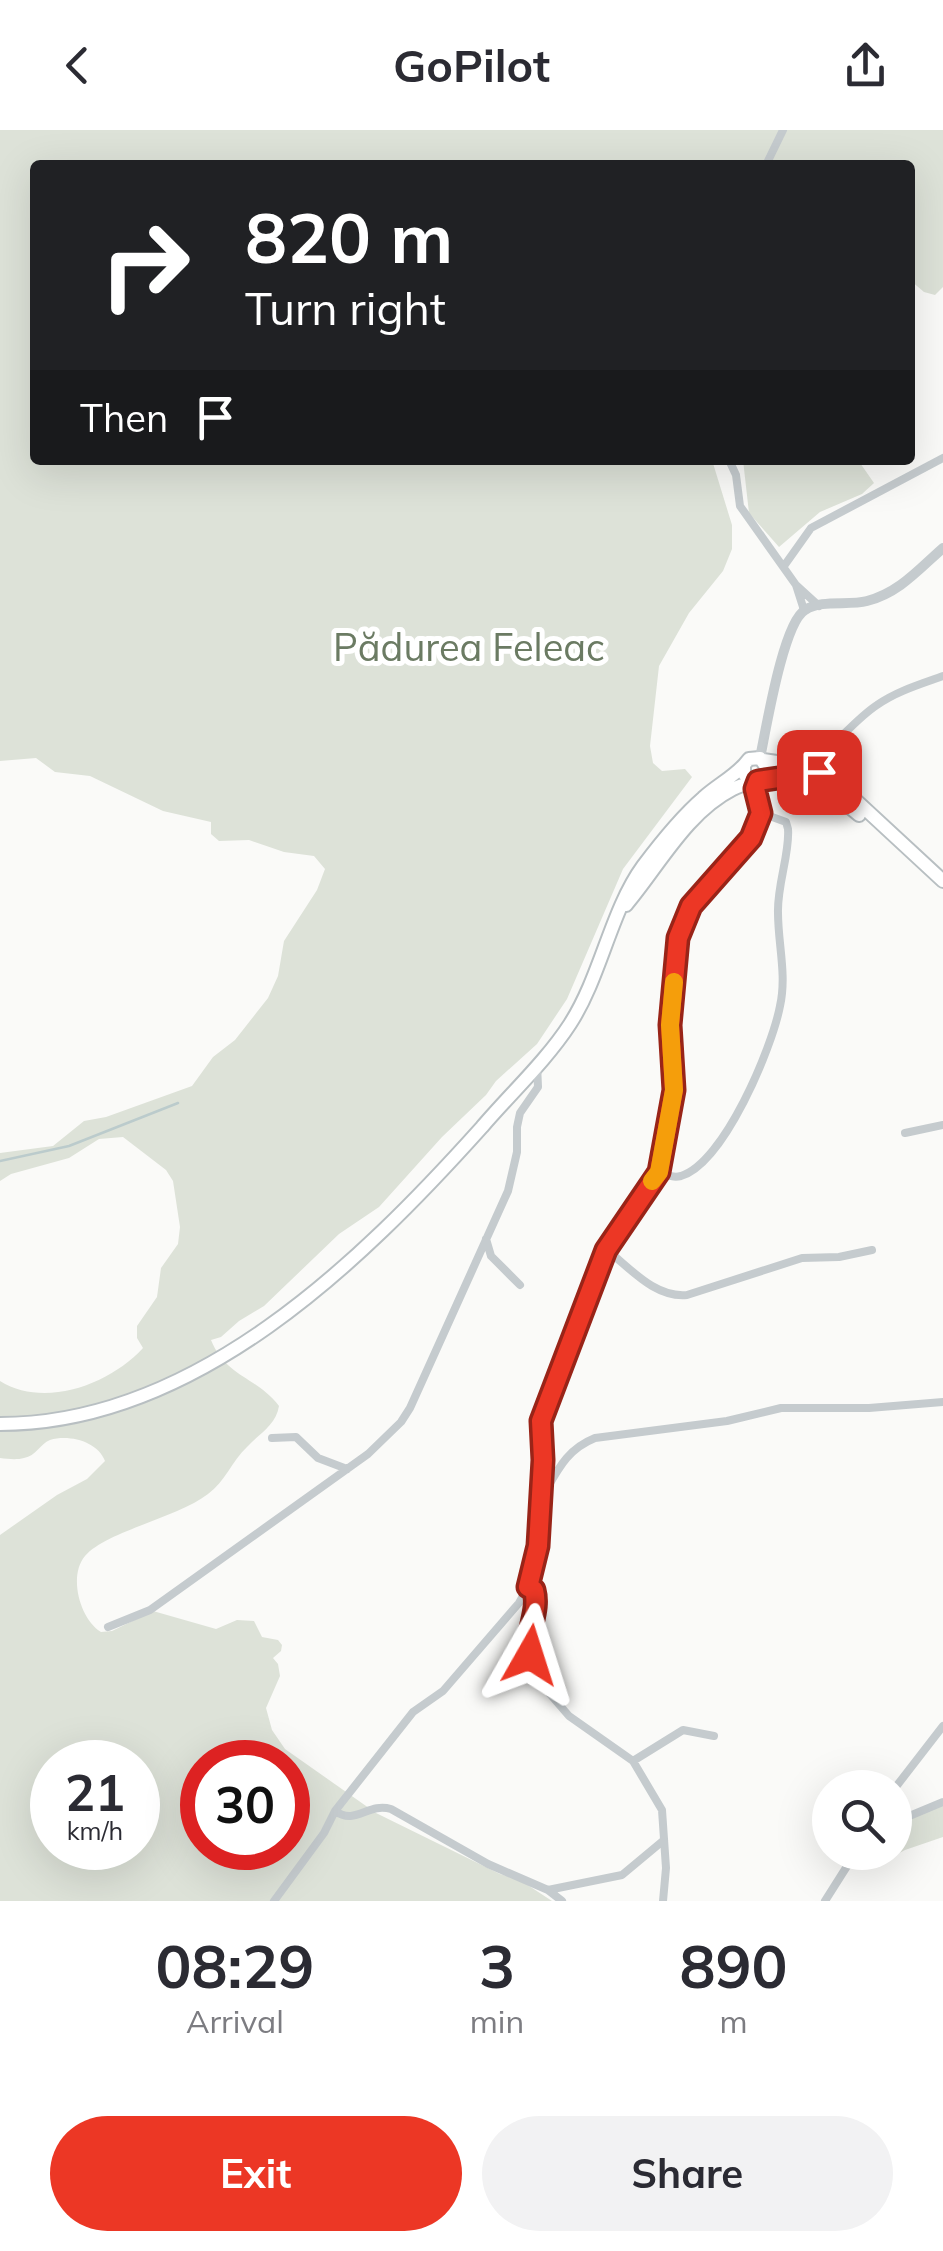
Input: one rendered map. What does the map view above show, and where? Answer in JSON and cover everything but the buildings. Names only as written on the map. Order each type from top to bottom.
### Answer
[{"type":"main road","points":[[0,1424],[50,1420],[103,1408],[180,1379],[251,1339],[394,1219],[537,1064],[580,1007],[634,879],[676,825],[749,758],[804,766],[826,776],[943,881]]},
{"type":"main road","points":[[758,780],[768,768],[762,759]]},
{"type":"main road","points":[[744,764],[744,774],[758,780]]},
{"type":"main road","points":[[622,911],[696,818],[726,793],[758,780],[792,776],[812,782],[838,798],[943,891]]},
{"type":"street","points":[[768,160],[783,130]]},
{"type":"street","points":[[784,566],[811,528],[943,458]]},
{"type":"street","points":[[731,465],[740,506],[796,585],[804,610]]},
{"type":"street","points":[[762,759],[784,648],[792,625],[804,610],[864,602],[890,593],[943,548]]},
{"type":"street","points":[[796,585],[819,606]]},
{"type":"street","points":[[804,766],[839,742],[877,704],[943,676]]},
{"type":"street","points":[[812,782],[826,776],[839,742]]},
{"type":"street","points":[[274,1901],[324,1833],[335,1810],[413,1712],[443,1691],[519,1603],[528,1587],[538,1546],[541,1421],[606,1250],[659,1172],[674,1090],[670,1025],[678,938],[691,906],[751,838],[761,813],[755,789],[758,780]]},
{"type":"street","points":[[659,1172],[675,1178],[684,1175],[709,1154],[740,1114],[776,1020],[783,974],[778,913],[780,874],[789,838],[786,822],[761,813]]},
{"type":"street","points":[[108,1628],[150,1610],[347,1469],[386,1438],[410,1408],[508,1191],[517,1152],[516,1127],[520,1113],[538,1087],[537,1064]]},
{"type":"street","points":[[905,1133],[943,1124]]},
{"type":"street","points":[[486,1239],[491,1256],[520,1285]]},
{"type":"street","points":[[606,1250],[658,1292],[672,1296],[687,1295],[802,1258],[839,1257],[872,1250]]},
{"type":"street","points":[[539,1503],[567,1455],[595,1438],[727,1421],[781,1408],[870,1408],[943,1402]]},
{"type":"street","points":[[272,1438],[296,1437],[318,1458],[347,1469]]},
{"type":"street","points":[[528,1587],[534,1590],[537,1600],[528,1644],[550,1694],[570,1716],[633,1761],[662,1810],[663,1901]]},
{"type":"street","points":[[909,1770],[943,1726]]},
{"type":"street","points":[[633,1761],[683,1730],[714,1736]]},
{"type":"street","points":[[912,1815],[943,1802]]},
{"type":"street","points":[[335,1810],[345,1818],[353,1818],[375,1806],[391,1808],[562,1901]]},
{"type":"street","points":[[548,1890],[622,1875],[664,1840]]},
{"type":"street","points":[[825,1901],[845,1870]]},
{"type":"green space","name":"Pădurea Feleac","points":[[0,130],[943,130],[943,287],[935,295],[915,284],[915,160],[30,160],[30,465],[714,465],[732,525],[732,549],[723,571],[689,613],[659,666],[650,746],[653,763],[662,771],[685,769],[692,777],[623,869],[567,999],[537,1044],[496,1081],[379,1207],[339,1234],[264,1306],[211,1340],[225,1362],[279,1406],[267,1428],[208,1494],[95,1547],[85,1556],[77,1574],[82,1608],[101,1632],[112,1631],[153,1611],[216,1629],[237,1620],[254,1621],[262,1637],[278,1640],[282,1645],[273,1658],[280,1676],[266,1708],[279,1740],[180,1740],[180,1870],[310,1870],[310,1767],[376,1813],[520,1880],[552,1901],[0,1901],[0,1535],[87,1479],[105,1461],[90,1444],[66,1438],[50,1440],[28,1457],[0,1458],[0,1381],[37,1393],[56,1392],[95,1382],[129,1361],[143,1348],[137,1338],[137,1326],[157,1297],[161,1268],[178,1244],[180,1227],[173,1181],[166,1170],[123,1137],[99,1139],[69,1158],[11,1174],[0,1181],[0,1153],[53,1146],[84,1121],[192,1086],[213,1057],[235,1040],[268,998],[278,976],[284,941],[317,890],[325,869],[314,856],[284,852],[249,840],[219,841],[211,834],[211,822],[163,811],[90,776],[55,772],[36,758],[0,761]]},
{"type":"green space","points":[[744,465],[861,465],[874,483],[862,494],[820,512],[779,547],[749,513]]},
{"type":"green space","points":[[943,1803],[943,1837],[912,1848],[912,1817]]},
{"type":"waterway","points":[[0,1161],[69,1146],[178,1103]]},
{"type":"slow traffic","points":[[652,1181],[659,1172],[674,1090],[670,1025],[674,982]]},
{"type":"route","points":[[530,1655],[528,1636],[537,1600],[534,1590],[528,1587],[538,1546],[541,1421],[606,1250],[659,1172],[674,1090],[670,1025],[678,938],[691,906],[751,838],[761,813],[755,789],[758,781],[792,776],[812,782],[826,776],[819,772]]}]
